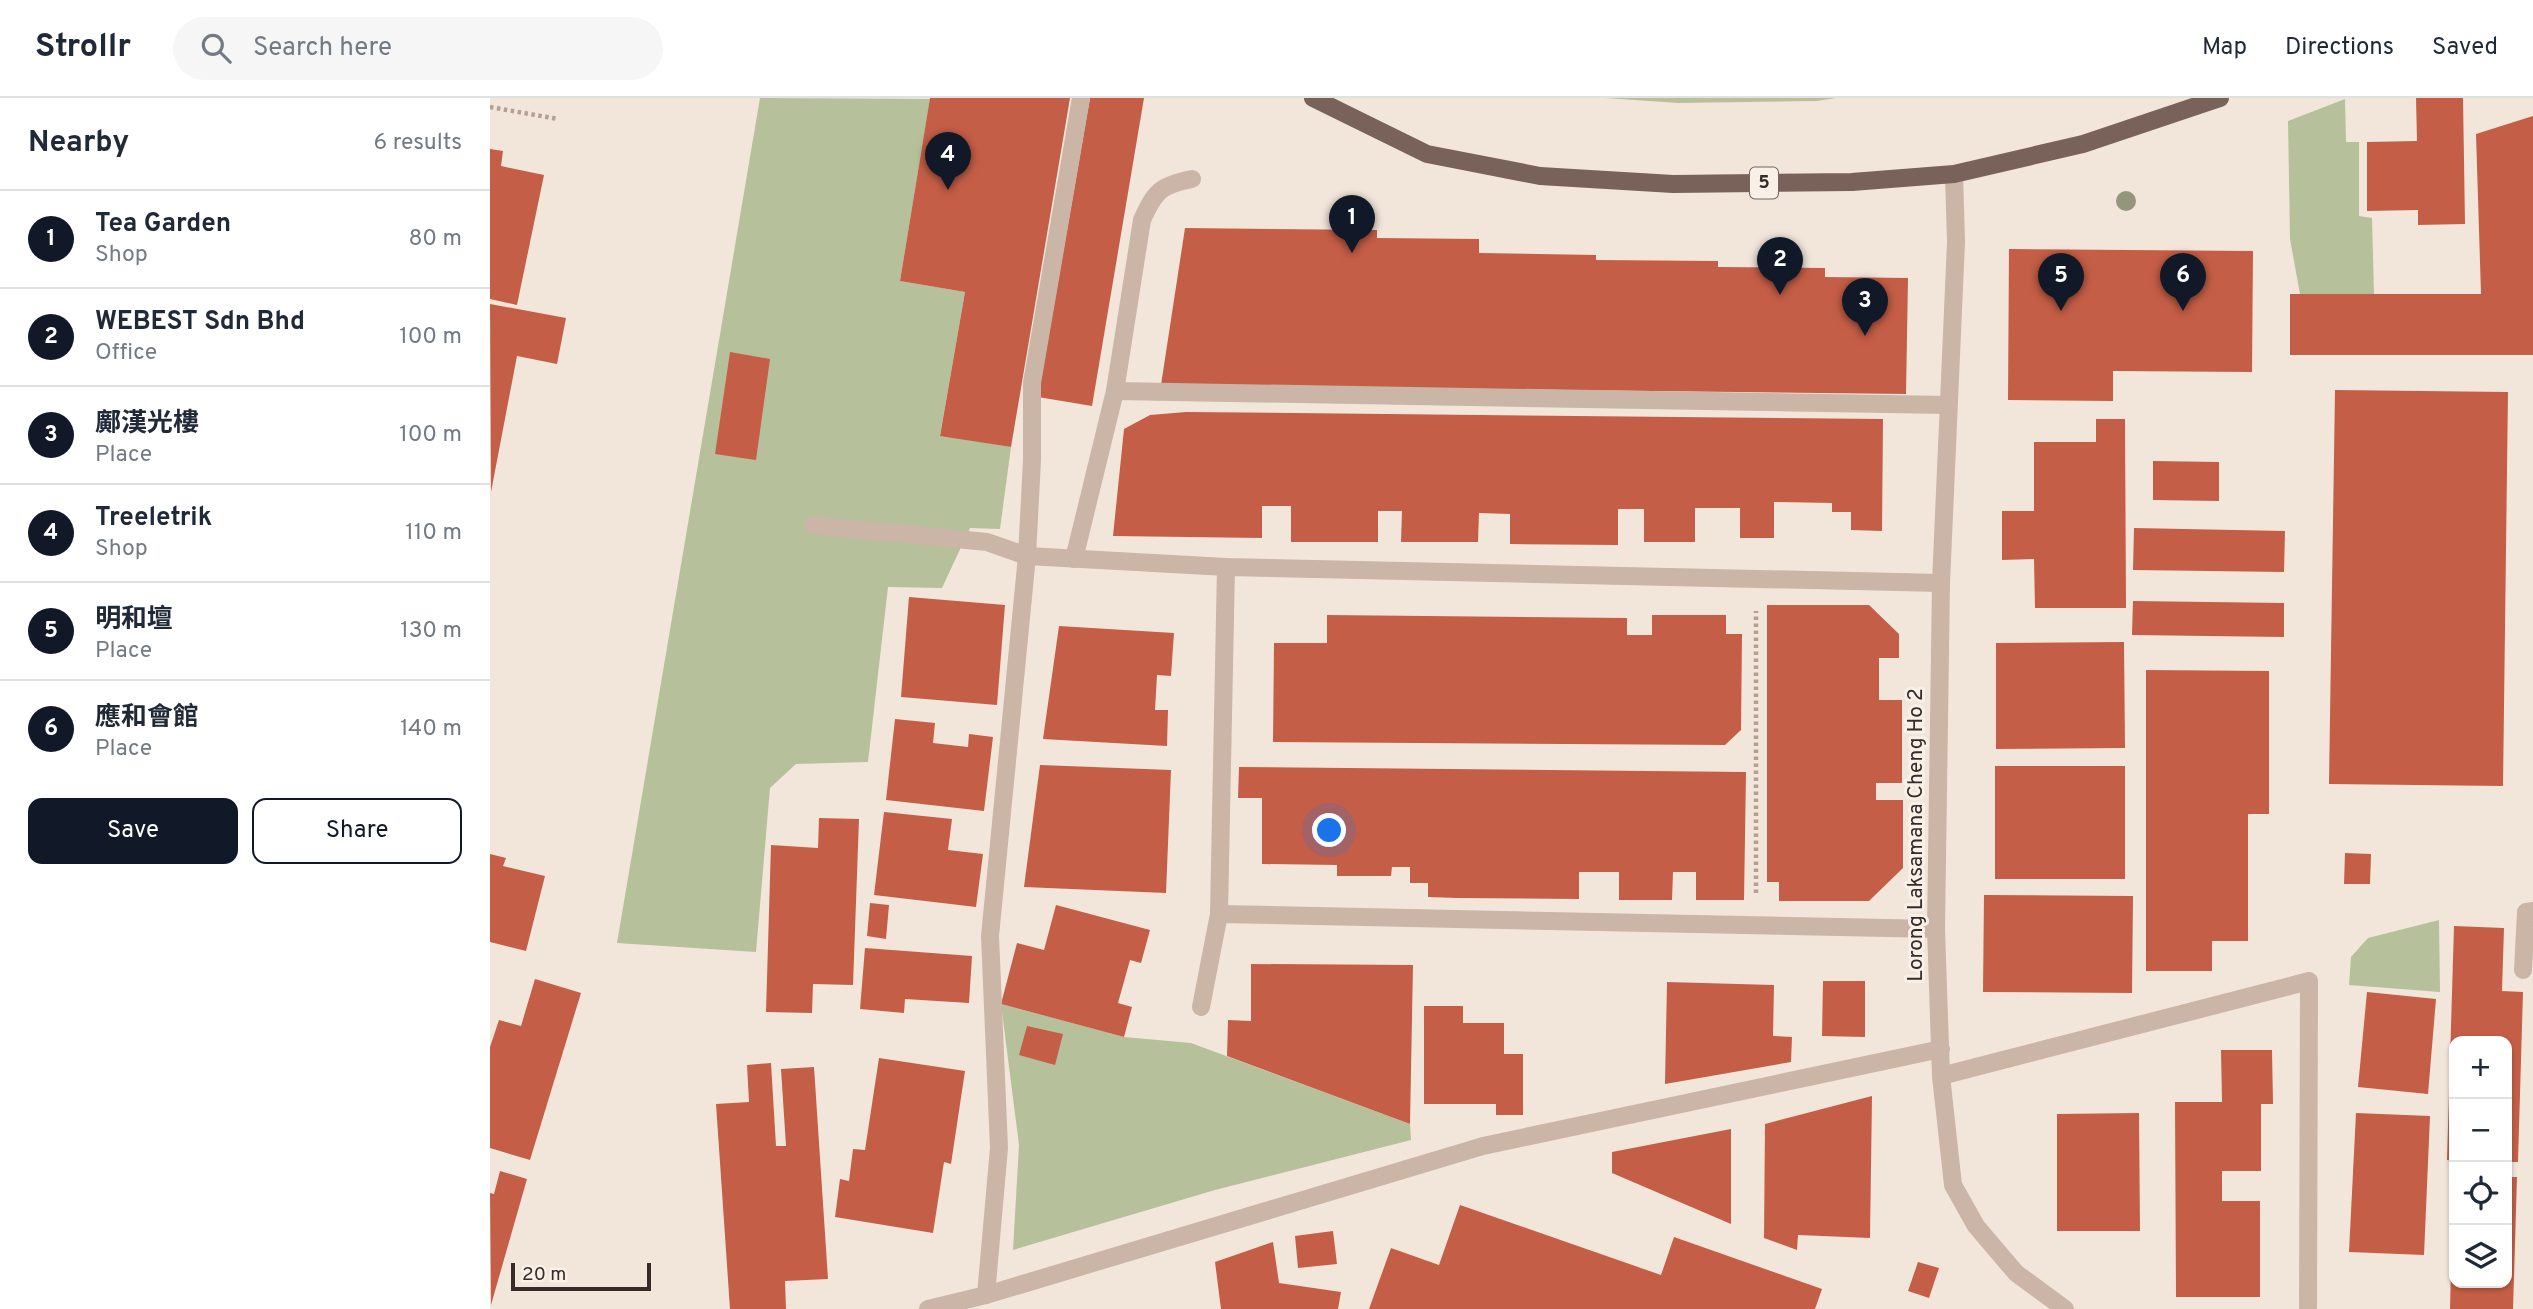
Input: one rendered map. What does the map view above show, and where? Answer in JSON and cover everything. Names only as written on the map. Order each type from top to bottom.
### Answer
[{"type":"main road","name":"5","points":[[1312,98],[1427,154],[1540,176],[1674,184],[1852,182],[1954,174],[2083,144],[2220,98]]},
{"type":"street","points":[[986,1295],[999,1148],[990,936],[1027,556],[1032,460],[1032,383],[1081,98]]},
{"type":"street","name":"Lorong Laksamana Cheng Ho 2","points":[[1954,174],[1956,242],[1941,583],[1936,929],[1941,1076],[1953,1185],[1976,1226],[2016,1273],[2065,1309]]},
{"type":"street","points":[[1074,559],[1115,391],[1142,220],[1151,199],[1169,183],[1192,179]]},
{"type":"street","points":[[1115,391],[1948,405]]},
{"type":"street","points":[[814,525],[987,542],[1027,556],[1226,567],[1941,583]]},
{"type":"street","points":[[1201,1007],[1219,914],[1226,567]]},
{"type":"street","points":[[2522,970],[2526,912],[2533,911]]},
{"type":"street","points":[[1219,914],[1936,929]]},
{"type":"street","points":[[1941,1076],[2309,981],[2308,1309]]},
{"type":"street","points":[[928,1309],[986,1295],[1483,1146],[1941,1049]]},
{"type":"path","points":[[490,107],[558,119]]},
{"type":"path","points":[[1756,579],[1756,925]]},
{"type":"green space","points":[[760,98],[930,99],[900,281],[965,292],[940,435],[1011,447],[1000,529],[970,528],[942,588],[888,587],[868,762],[796,764],[770,788],[756,952],[617,943]]},
{"type":"green space","points":[[1605,98],[1836,98],[1817,101],[1678,103]]},
{"type":"green space","points":[[2345,99],[2346,142],[2359,142],[2359,216],[2372,218],[2374,294],[2300,294],[2290,239],[2288,121]]},
{"type":"green space","points":[[2439,920],[2440,992],[2349,985],[2351,957],[2368,938]]},
{"type":"green space","points":[[1001,1004],[1124,1037],[1191,1043],[1410,1124],[1411,1140],[1215,1190],[1013,1250],[1019,1145]]},
{"type":"building","points":[[930,98],[1070,98],[1011,447],[940,436],[965,292],[900,281]]},
{"type":"building","points":[[1090,98],[1144,98],[1092,406],[1038,397]]},
{"type":"building","points":[[2416,98],[2463,98],[2465,224],[2418,225],[2418,210],[2367,211],[2367,142],[2417,141]]},
{"type":"building","points":[[2533,116],[2533,355],[2290,355],[2290,294],[2481,294],[2476,134]]},
{"type":"building","points":[[490,149],[503,151],[501,166],[544,175],[517,305],[490,299]]},
{"type":"building","points":[[1185,228],[1377,230],[1377,238],[1479,239],[1479,253],[1596,255],[1596,260],[1718,261],[1718,267],[1825,268],[1825,277],[1908,278],[1906,394],[1161,385]]},
{"type":"building","points":[[2009,249],[2253,251],[2252,372],[2113,371],[2113,401],[2008,400]]},
{"type":"building","points":[[490,304],[566,318],[557,364],[517,356],[491,492]]},
{"type":"building","points":[[730,352],[770,359],[756,460],[715,454]]},
{"type":"building","points":[[2335,390],[2508,392],[2503,786],[2329,784]]},
{"type":"building","points":[[1186,412],[1883,419],[1882,531],[1851,530],[1851,512],[1832,512],[1832,503],[1774,502],[1774,538],[1740,538],[1740,508],[1695,508],[1695,542],[1644,542],[1644,509],[1618,509],[1618,545],[1510,544],[1510,514],[1479,513],[1478,542],[1401,542],[1402,511],[1378,511],[1378,542],[1291,542],[1291,506],[1262,506],[1262,538],[1113,536],[1124,429],[1150,415]]},
{"type":"building","points":[[2096,419],[2125,419],[2126,608],[2035,608],[2034,559],[2002,560],[2002,511],[2034,511],[2034,442],[2096,442]]},
{"type":"building","points":[[2153,461],[2219,462],[2219,501],[2153,500]]},
{"type":"building","points":[[2134,528],[2285,531],[2284,572],[2133,570]]},
{"type":"building","points":[[909,597],[1005,605],[997,705],[901,697]]},
{"type":"building","points":[[2133,601],[2284,603],[2284,637],[2132,635]]},
{"type":"building","points":[[1767,605],[1869,605],[1899,634],[1899,658],[1879,658],[1879,700],[1902,700],[1902,783],[1876,783],[1876,800],[1903,800],[1903,868],[1869,901],[1779,901],[1779,882],[1767,882]]},
{"type":"building","points":[[1327,615],[1627,618],[1627,635],[1652,635],[1652,615],[1726,615],[1726,634],[1742,634],[1741,730],[1725,745],[1273,742],[1274,643],[1327,643]]},
{"type":"building","points":[[1059,626],[1174,633],[1171,676],[1157,675],[1155,710],[1168,710],[1167,746],[1043,739]]},
{"type":"building","points":[[2124,642],[2125,748],[1996,749],[1996,643]]},
{"type":"building","points":[[2146,670],[2269,671],[2269,814],[2248,814],[2248,941],[2212,941],[2212,971],[2146,971]]},
{"type":"building","points":[[895,719],[935,723],[933,743],[968,747],[969,734],[993,737],[984,811],[886,800]]},
{"type":"building","points":[[1040,765],[1171,770],[1166,893],[1024,887]]},
{"type":"building","points":[[1995,766],[2125,766],[2125,879],[1995,879]]},
{"type":"building","points":[[1239,767],[1746,772],[1744,900],[1696,900],[1696,872],[1673,872],[1672,900],[1619,900],[1619,872],[1579,872],[1579,899],[1457,898],[1428,897],[1428,883],[1410,883],[1410,867],[1392,867],[1391,876],[1337,876],[1337,865],[1262,864],[1262,798],[1238,798]]},
{"type":"building","points":[[884,812],[952,819],[948,850],[983,854],[976,907],[874,895]]},
{"type":"building","points":[[819,818],[859,819],[853,985],[813,984],[812,1013],[766,1012],[771,845],[818,848]]},
{"type":"building","points":[[2345,853],[2371,854],[2370,884],[2344,884]]},
{"type":"building","points":[[490,854],[506,858],[503,866],[545,876],[526,951],[490,942]]},
{"type":"building","points":[[1984,895],[2133,896],[2132,993],[1983,992]]},
{"type":"building","points":[[870,903],[889,905],[886,939],[867,936]]},
{"type":"building","points":[[1056,905],[1150,930],[1141,963],[1130,960],[1118,1003],[1132,1007],[1124,1037],[1001,1004],[1017,943],[1044,950]]},
{"type":"building","points":[[2454,926],[2504,928],[2502,991],[2523,992],[2518,1162],[2512,1162],[2512,1036],[2451,1036]]},
{"type":"building","points":[[865,948],[972,956],[969,1003],[905,999],[904,1013],[860,1009]]},
{"type":"building","points":[[1251,964],[1413,965],[1410,1124],[1227,1056],[1228,1020],[1251,1021]]},
{"type":"building","points":[[535,979],[581,993],[530,1160],[490,1148],[490,1047],[499,1020],[521,1026]]},
{"type":"building","points":[[1823,981],[1865,981],[1865,1037],[1822,1036]]},
{"type":"building","points":[[1667,982],[1774,985],[1773,1036],[1792,1037],[1791,1062],[1665,1084]]},
{"type":"building","points":[[2367,992],[2436,999],[2428,1094],[2358,1087]]},
{"type":"building","points":[[1424,1006],[1463,1006],[1463,1023],[1504,1023],[1504,1054],[1523,1054],[1523,1115],[1496,1115],[1496,1104],[1424,1104]]},
{"type":"building","points":[[1027,1026],[1063,1034],[1055,1065],[1019,1055]]},
{"type":"building","points":[[2221,1050],[2272,1050],[2273,1104],[2261,1104],[2261,1171],[2222,1171],[2222,1201],[2260,1201],[2260,1297],[2176,1297],[2175,1102],[2222,1102]]},
{"type":"building","points":[[879,1058],[965,1071],[951,1164],[944,1162],[933,1233],[835,1217],[840,1179],[849,1181],[853,1149],[865,1150]]},
{"type":"building","points":[[771,1063],[776,1146],[786,1146],[781,1069],[814,1067],[828,1279],[785,1281],[786,1309],[730,1309],[716,1104],[749,1102],[747,1065]]},
{"type":"building","points":[[2449,1093],[2449,1160],[2447,1160]]},
{"type":"building","points":[[1872,1096],[1870,1238],[1798,1235],[1797,1250],[1764,1238],[1765,1124]]},
{"type":"building","points":[[2139,1113],[2140,1231],[2057,1231],[2057,1114]]},
{"type":"building","points":[[2356,1113],[2430,1116],[2424,1255],[2349,1252]]},
{"type":"building","points":[[1731,1129],[1731,1224],[1612,1173],[1612,1152]]},
{"type":"building","points":[[500,1171],[527,1179],[491,1305],[490,1193],[494,1194]]},
{"type":"building","points":[[2512,1177],[2517,1177],[2513,1309],[2450,1309],[2451,1288],[2512,1288]]},
{"type":"building","points":[[1460,1205],[1661,1275],[1674,1237],[1822,1289],[1815,1309],[1369,1309],[1391,1248],[1439,1265]]},
{"type":"building","points":[[1333,1231],[1337,1264],[1298,1268],[1295,1236]]},
{"type":"building","points":[[1273,1242],[1279,1283],[1341,1292],[1338,1309],[1221,1309],[1215,1262]]},
{"type":"building","points":[[1918,1262],[1939,1268],[1929,1298],[1908,1291]]},
{"type":"place","name":"Treeletrik","points":[[948,190]]},
{"type":"place","name":"Tea Garden","points":[[1352,253]]},
{"type":"place","name":"WEBEST Sdn Bhd","points":[[1780,295]]},
{"type":"place","name":"明和壇","points":[[2061,311]]},
{"type":"place","name":"應和會館","points":[[2183,311]]},
{"type":"place","name":"鄺漢光樓","points":[[1865,336]]}]
